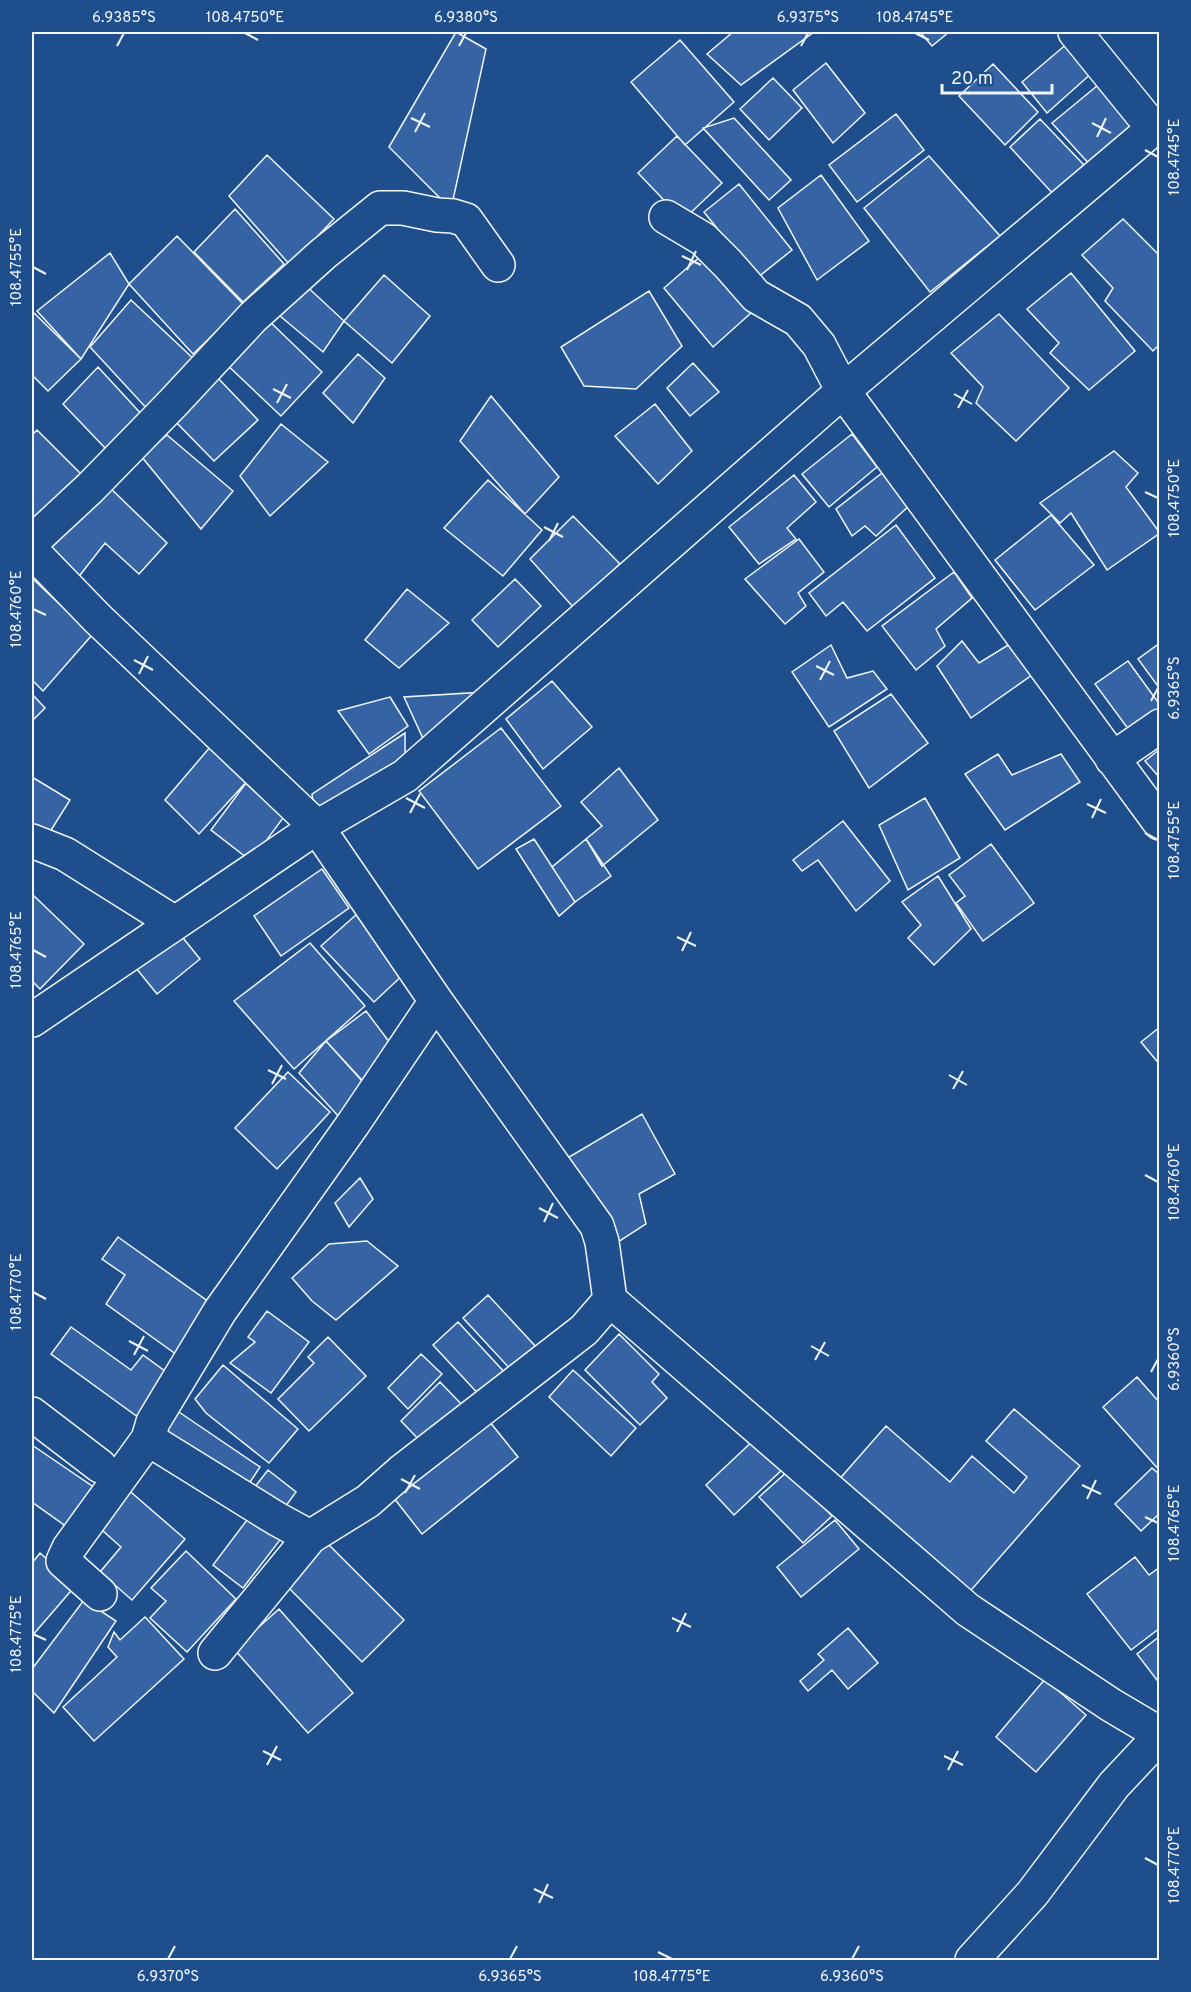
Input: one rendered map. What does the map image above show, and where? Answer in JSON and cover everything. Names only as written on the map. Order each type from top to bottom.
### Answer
[{"type":"street","points":[[32,1020],[317,827],[405,776],[843,391],[1156,126],[1076,32]]},
{"type":"street","points":[[32,542],[90,488],[253,317],[323,254],[380,208],[403,208],[465,220],[498,265]]},
{"type":"street","points":[[666,218],[703,239],[756,296],[798,320],[819,345],[843,391],[1160,823]]},
{"type":"street","points":[[32,551],[98,619],[317,827],[436,1001],[597,1226],[602,1242],[610,1300],[968,1610],[1160,1735],[1114,1785],[1032,1894],[972,1960]]},
{"type":"street","points":[[1112,759],[1160,726]]},
{"type":"street","points":[[32,841],[65,854],[175,923]]},
{"type":"street","points":[[100,1594],[63,1562],[69,1548],[148,1439],[153,1422],[220,1311],[353,1124],[436,1001]]},
{"type":"street","points":[[215,1653],[310,1537],[368,1501],[402,1471],[584,1330],[610,1300]]},
{"type":"street","points":[[32,1414],[100,1466]]},
{"type":"street","points":[[148,1439],[310,1537]]},
{"type":"building","points":[[456,32],[486,49],[451,209],[389,147]]},
{"type":"building","points":[[733,32],[814,32],[741,85],[707,54]]},
{"type":"building","points":[[920,32],[949,32],[932,46]]},
{"type":"building","points":[[680,40],[734,102],[685,145],[631,82]]},
{"type":"building","points":[[1069,42],[1093,72],[1047,113],[1022,82]]},
{"type":"building","points":[[826,63],[865,113],[833,143],[793,90]]},
{"type":"building","points":[[993,64],[1038,112],[1005,145],[959,96]]},
{"type":"building","points":[[773,78],[802,108],[769,140],[740,109]]},
{"type":"building","points":[[1103,81],[1137,122],[1091,166],[1052,123]]},
{"type":"building","points":[[896,114],[924,150],[857,202],[829,165]]},
{"type":"building","points":[[734,118],[791,180],[769,200],[703,128]]},
{"type":"building","points":[[1040,119],[1084,165],[1055,196],[1010,147]]},
{"type":"building","points":[[677,136],[722,183],[683,220],[638,173]]},
{"type":"building","points":[[267,155],[334,219],[290,265],[229,196]]},
{"type":"building","points":[[929,156],[1000,236],[930,292],[864,208]]},
{"type":"building","points":[[821,175],[869,241],[817,280],[778,208]]},
{"type":"building","points":[[739,184],[792,250],[757,278],[704,212]]},
{"type":"building","points":[[235,209],[284,264],[243,302],[194,252]]},
{"type":"building","points":[[1123,219],[1160,256],[1160,344],[1153,351],[1105,301],[1113,288],[1082,255]]},
{"type":"building","points":[[177,236],[244,305],[193,354],[129,284]]},
{"type":"building","points":[[110,253],[129,284],[81,359],[37,311]]},
{"type":"building","points":[[702,255],[751,313],[713,347],[664,288]]},
{"type":"building","points":[[1071,273],[1135,351],[1089,390],[1050,353],[1059,343],[1027,309]]},
{"type":"building","points":[[384,275],[430,316],[392,363],[344,321]]},
{"type":"building","points":[[302,282],[344,321],[323,352],[274,311]]},
{"type":"building","points":[[649,291],[682,346],[636,389],[584,386],[561,347]]},
{"type":"building","points":[[131,300],[197,362],[150,412],[90,347]]},
{"type":"building","points":[[32,311],[81,359],[48,391],[32,375]]},
{"type":"building","points":[[999,314],[1069,388],[1016,441],[976,403],[983,387],[951,353]]},
{"type":"building","points":[[266,318],[322,372],[281,416],[224,362]]},
{"type":"building","points":[[358,354],[385,378],[353,423],[323,393]]},
{"type":"building","points":[[693,363],[719,392],[690,416],[667,388]]},
{"type":"building","points":[[98,367],[144,417],[107,450],[63,404]]},
{"type":"building","points":[[216,376],[258,420],[214,461],[172,418]]},
{"type":"building","points":[[491,396],[559,477],[525,514],[460,441]]},
{"type":"building","points":[[655,404],[692,451],[658,484],[615,436]]},
{"type":"building","points":[[281,424],[328,462],[270,516],[240,476]]},
{"type":"building","points":[[37,430],[88,481],[32,535],[32,435]]},
{"type":"building","points":[[852,434],[877,467],[829,507],[802,474]]},
{"type":"building","points":[[167,435],[233,491],[201,529],[141,456]]},
{"type":"building","points":[[1114,451],[1138,473],[1126,487],[1160,533],[1107,570],[1071,513],[1060,523],[1040,503]]},
{"type":"building","points":[[882,473],[910,505],[876,536],[865,526],[852,536],[836,509]]},
{"type":"building","points":[[794,475],[816,502],[787,528],[796,539],[759,564],[729,527]]},
{"type":"building","points":[[488,480],[542,530],[503,576],[444,528]]},
{"type":"building","points":[[105,483],[167,543],[139,574],[105,543],[73,584],[40,548]]},
{"type":"building","points":[[1051,515],[1094,565],[1035,610],[995,560]]},
{"type":"building","points":[[573,516],[620,564],[574,608],[530,559]]},
{"type":"building","points":[[896,525],[935,578],[867,631],[843,602],[826,616],[809,593]]},
{"type":"building","points":[[799,539],[824,572],[798,593],[806,606],[785,624],[745,579]]},
{"type":"building","points":[[954,572],[972,598],[936,629],[945,646],[916,670],[882,626]]},
{"type":"building","points":[[32,578],[92,635],[43,691],[32,680]]},
{"type":"building","points":[[515,579],[541,606],[498,647],[472,620]]},
{"type":"building","points":[[407,589],[449,623],[399,668],[365,640]]},
{"type":"building","points":[[962,641],[979,663],[1013,642],[1032,675],[971,718],[937,666]]},
{"type":"building","points":[[1160,643],[1160,689],[1138,659]]},
{"type":"building","points":[[831,645],[847,678],[873,671],[887,689],[829,727],[792,672]]},
{"type":"building","points":[[1128,661],[1160,705],[1160,708],[1129,730],[1095,684]]},
{"type":"building","points":[[552,681],[592,727],[543,769],[506,719]]},
{"type":"building","points":[[486,692],[426,745],[404,697]]},
{"type":"building","points":[[32,694],[45,708],[32,721]]},
{"type":"building","points":[[891,694],[928,743],[869,788],[834,731]]},
{"type":"building","points":[[390,697],[408,726],[369,754],[338,711]]},
{"type":"building","points":[[501,728],[561,806],[478,869],[419,791]]},
{"type":"building","points":[[405,733],[405,755],[422,755],[316,822],[312,794]]},
{"type":"building","points":[[211,746],[249,779],[199,834],[165,800]]},
{"type":"building","points":[[1160,749],[1160,778],[1145,761]]},
{"type":"building","points":[[998,754],[1012,775],[1061,754],[1080,782],[1005,830],[965,774]]},
{"type":"building","points":[[619,768],[658,820],[602,866],[586,839],[602,826],[581,802]]},
{"type":"building","points":[[32,777],[70,800],[48,835],[32,826]]},
{"type":"building","points":[[246,783],[286,814],[251,861],[211,830]]},
{"type":"building","points":[[925,798],[960,858],[908,890],[879,825]]},
{"type":"building","points":[[843,821],[890,881],[856,911],[818,860],[802,871],[793,860]]},
{"type":"building","points":[[534,839],[575,902],[559,916],[516,849]]},
{"type":"building","points":[[586,839],[611,876],[575,902],[552,867]]},
{"type":"building","points":[[991,844],[1034,903],[983,941],[956,903],[965,896],[949,875]]},
{"type":"building","points":[[322,869],[349,908],[281,956],[254,916]]},
{"type":"building","points":[[938,876],[971,929],[934,965],[908,938],[921,925],[902,902]]},
{"type":"building","points":[[32,894],[84,944],[40,989],[32,981]]},
{"type":"building","points":[[357,914],[406,972],[374,1002],[321,946]]},
{"type":"building","points":[[179,933],[200,959],[157,994],[136,968]]},
{"type":"building","points":[[310,943],[365,1006],[294,1069],[234,1001]]},
{"type":"building","points":[[366,1011],[396,1051],[362,1081],[326,1041]]},
{"type":"building","points":[[1160,1027],[1160,1065],[1141,1042]]},
{"type":"building","points":[[326,1041],[371,1090],[340,1118],[299,1073]]},
{"type":"building","points":[[288,1072],[330,1112],[277,1169],[235,1128]]},
{"type":"building","points":[[642,1114],[675,1174],[639,1194],[646,1224],[615,1244],[564,1160]]},
{"type":"building","points":[[360,1178],[373,1199],[349,1227],[335,1203]]},
{"type":"building","points":[[118,1237],[216,1307],[180,1357],[106,1304],[125,1275],[102,1259]]},
{"type":"building","points":[[367,1241],[398,1266],[336,1320],[312,1301],[292,1278],[329,1244]]},
{"type":"building","points":[[488,1295],[538,1349],[513,1372],[463,1318]]},
{"type":"building","points":[[267,1311],[309,1342],[271,1393],[230,1363],[255,1342],[248,1337]]},
{"type":"building","points":[[458,1322],[508,1376],[483,1399],[433,1345]]},
{"type":"building","points":[[71,1327],[131,1370],[143,1355],[173,1377],[142,1420],[51,1354]]},
{"type":"building","points":[[619,1334],[659,1374],[652,1382],[667,1398],[640,1425],[585,1370]]},
{"type":"building","points":[[328,1337],[366,1376],[309,1431],[278,1399],[314,1363],[308,1357]]},
{"type":"building","points":[[421,1354],[442,1374],[408,1409],[388,1388]]},
{"type":"building","points":[[223,1365],[298,1429],[269,1463],[206,1413],[195,1399]]},
{"type":"building","points":[[573,1370],[636,1428],[611,1456],[549,1397]]},
{"type":"building","points":[[1137,1377],[1160,1403],[1160,1471],[1103,1407]]},
{"type":"building","points":[[440,1382],[466,1409],[427,1448],[401,1421]]},
{"type":"building","points":[[1014,1409],[1080,1466],[965,1597],[836,1483],[886,1426],[950,1482],[972,1456],[1014,1493],[1027,1477],[986,1441]]},
{"type":"building","points":[[176,1410],[260,1467],[243,1493],[159,1435]]},
{"type":"building","points":[[485,1416],[518,1457],[422,1534],[390,1493]]},
{"type":"building","points":[[757,1437],[785,1467],[734,1515],[706,1485]]},
{"type":"building","points":[[32,1445],[95,1488],[67,1527],[32,1502]]},
{"type":"building","points":[[1152,1468],[1160,1475],[1160,1513],[1141,1531],[1115,1504]]},
{"type":"building","points":[[268,1470],[296,1492],[283,1510],[254,1488]]},
{"type":"building","points":[[789,1470],[832,1516],[803,1543],[759,1497]]},
{"type":"building","points":[[125,1487],[185,1539],[132,1600],[100,1572],[121,1547],[94,1523]]},
{"type":"building","points":[[253,1512],[283,1536],[243,1588],[213,1565]]},
{"type":"building","points":[[835,1520],[859,1549],[801,1597],[777,1567]]},
{"type":"building","points":[[323,1539],[404,1620],[362,1662],[282,1581]]},
{"type":"building","points":[[186,1551],[236,1599],[187,1652],[150,1618],[166,1601],[151,1588]]},
{"type":"building","points":[[40,1553],[76,1585],[32,1636],[32,1563]]},
{"type":"building","points":[[1135,1557],[1149,1575],[1160,1567],[1160,1628],[1131,1650],[1087,1594]]},
{"type":"building","points":[[84,1600],[116,1621],[54,1713],[32,1691],[32,1669]]},
{"type":"building","points":[[279,1609],[353,1693],[308,1733],[234,1649]]},
{"type":"building","points":[[145,1617],[184,1659],[94,1741],[63,1707],[117,1657],[108,1647],[114,1632],[120,1640]]},
{"type":"building","points":[[848,1628],[878,1663],[848,1689],[832,1670],[808,1691],[800,1681],[824,1660],[818,1654]]},
{"type":"building","points":[[1160,1636],[1160,1684],[1137,1654]]},
{"type":"building","points":[[1045,1679],[1086,1715],[1036,1772],[996,1737]]}]
